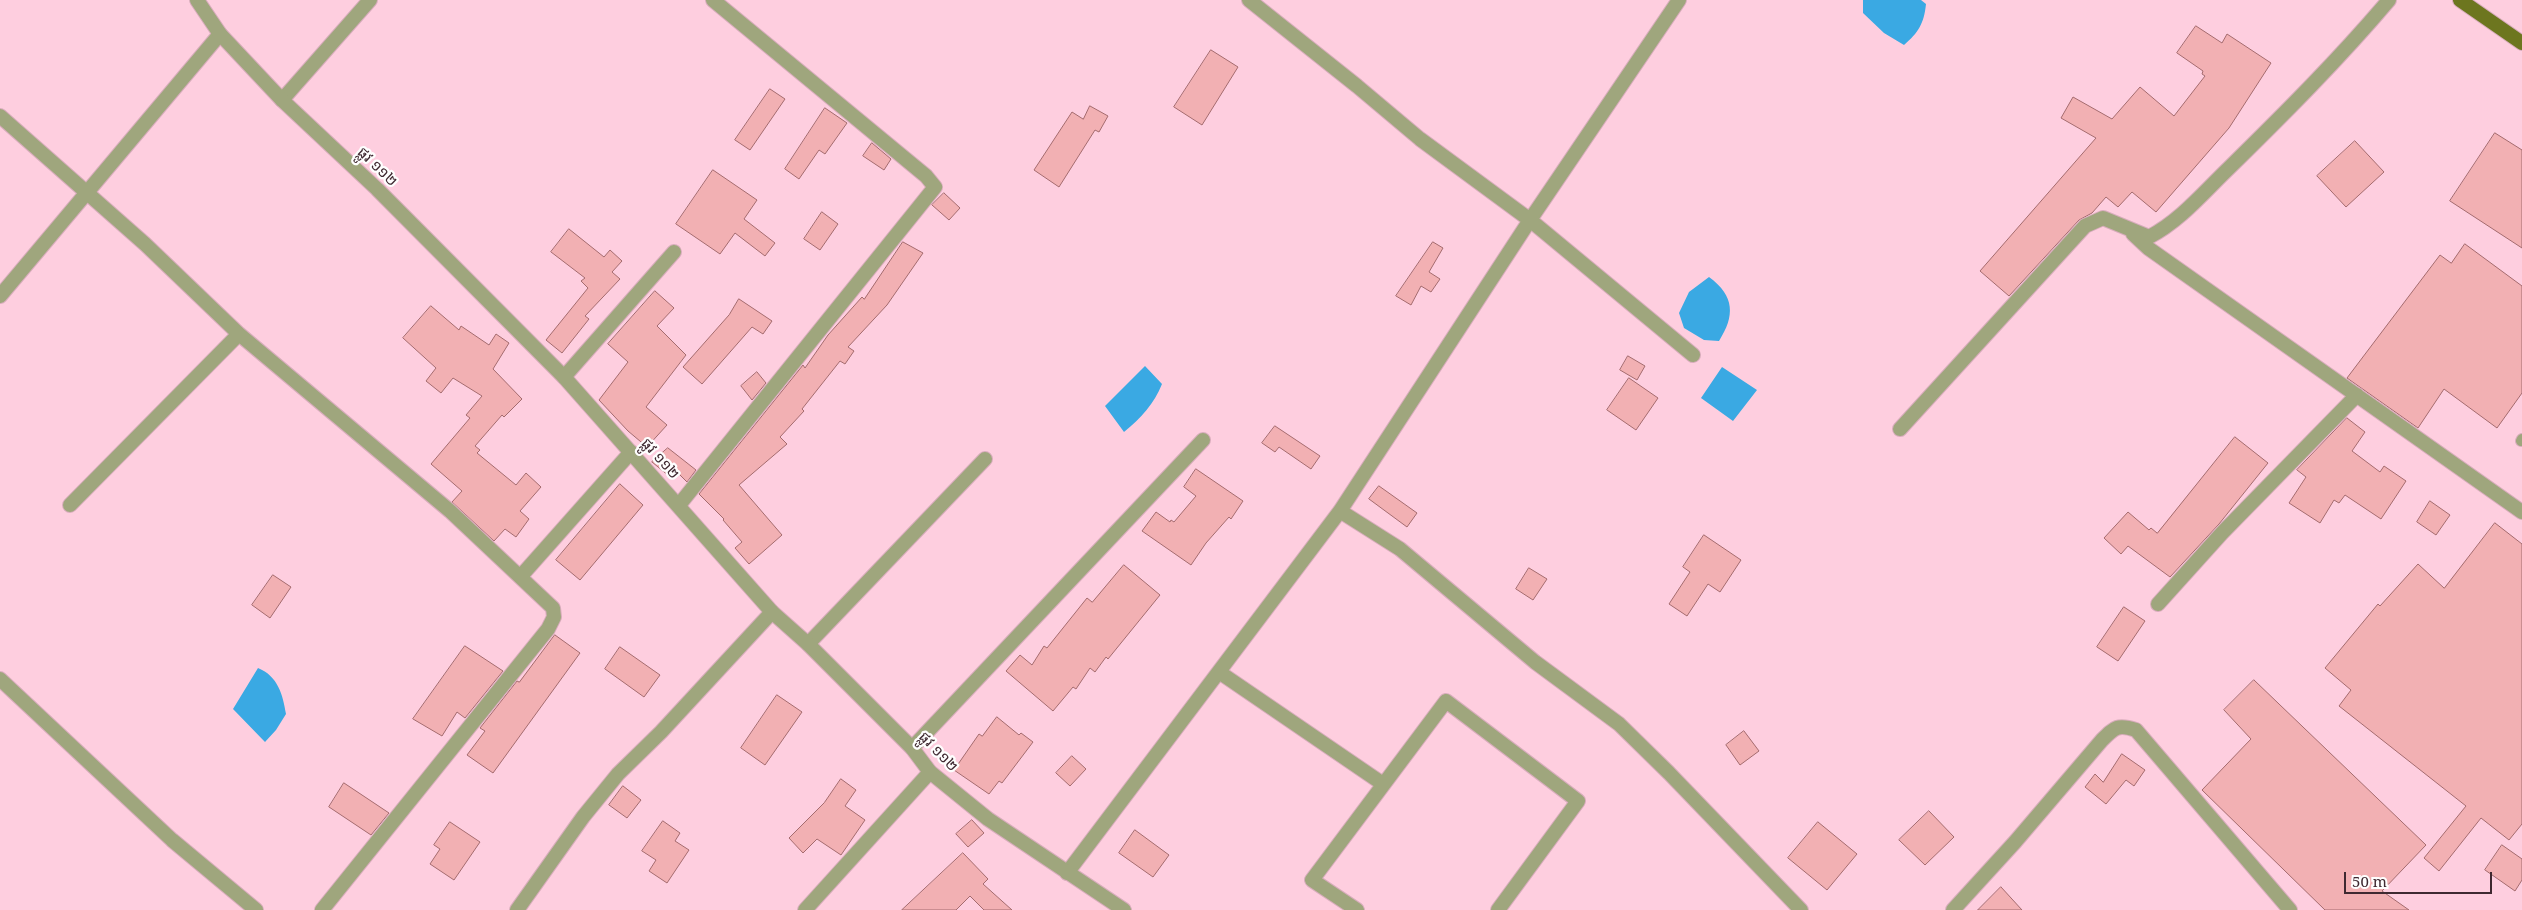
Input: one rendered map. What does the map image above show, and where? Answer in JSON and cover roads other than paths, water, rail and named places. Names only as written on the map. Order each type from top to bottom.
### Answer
[{"type":"main road","points":[[2460,0],[2522,44]]},
{"type":"street","name":"ផ្លូវ ១១២","points":[[197,0],[220,34],[282,100],[377,189],[564,377],[772,612],[808,644],[912,748],[930,772],[988,820],[1124,910]]},
{"type":"street","points":[[282,100],[370,0]]},
{"type":"street","points":[[679,506],[935,187],[926,176],[713,0]]},
{"type":"street","points":[[1249,0],[1357,86],[1420,140],[1530,220],[1693,355]]},
{"type":"street","points":[[1067,873],[1340,511],[1530,220],[1679,0]]},
{"type":"street","points":[[1900,429],[2085,226],[2103,218],[2128,230],[2149,237],[2162,230],[2193,203],[2303,94],[2389,0]]},
{"type":"street","points":[[0,296],[220,34]]},
{"type":"street","points":[[2,122],[145,244],[239,334],[450,512],[521,576],[553,608],[554,617],[548,629],[322,910]]},
{"type":"street","points":[[2128,230],[2148,248],[2522,512]]},
{"type":"street","points":[[564,377],[674,252]]},
{"type":"street","points":[[70,505],[239,334]]},
{"type":"street","points":[[2158,604],[2222,533],[2357,395]]},
{"type":"street","points":[[912,748],[1203,440]]},
{"type":"street","points":[[521,576],[631,452]]},
{"type":"street","points":[[808,644],[986,459]]},
{"type":"street","points":[[1340,511],[1400,548],[1535,662],[1619,724],[1801,910]]},
{"type":"street","points":[[517,910],[583,817],[618,774],[661,732],[772,612]]},
{"type":"street","points":[[1219,672],[1383,784]]},
{"type":"street","points":[[0,679],[172,840],[256,910]]},
{"type":"street","points":[[1357,910],[1312,880],[1446,700],[1578,800],[1498,910]]},
{"type":"street","points":[[1953,910],[2015,842],[2112,729],[2124,726],[2136,730],[2290,910]]},
{"type":"street","points":[[805,910],[930,772]]},
{"type":"water","points":[[1863,0],[1921,0],[1926,4],[1920,28],[1904,45],[1884,33],[1863,13]]},
{"type":"water","points":[[1709,277],[1724,292],[1730,307],[1728,323],[1719,341],[1704,340],[1684,328],[1679,313],[1689,292]]},
{"type":"water","points":[[1145,366],[1162,384],[1146,410],[1124,432],[1105,406]]},
{"type":"water","points":[[1722,367],[1757,390],[1733,421],[1701,398]]},
{"type":"water","points":[[258,668],[265,671],[275,681],[281,693],[286,714],[276,730],[265,742],[233,709]]}]
